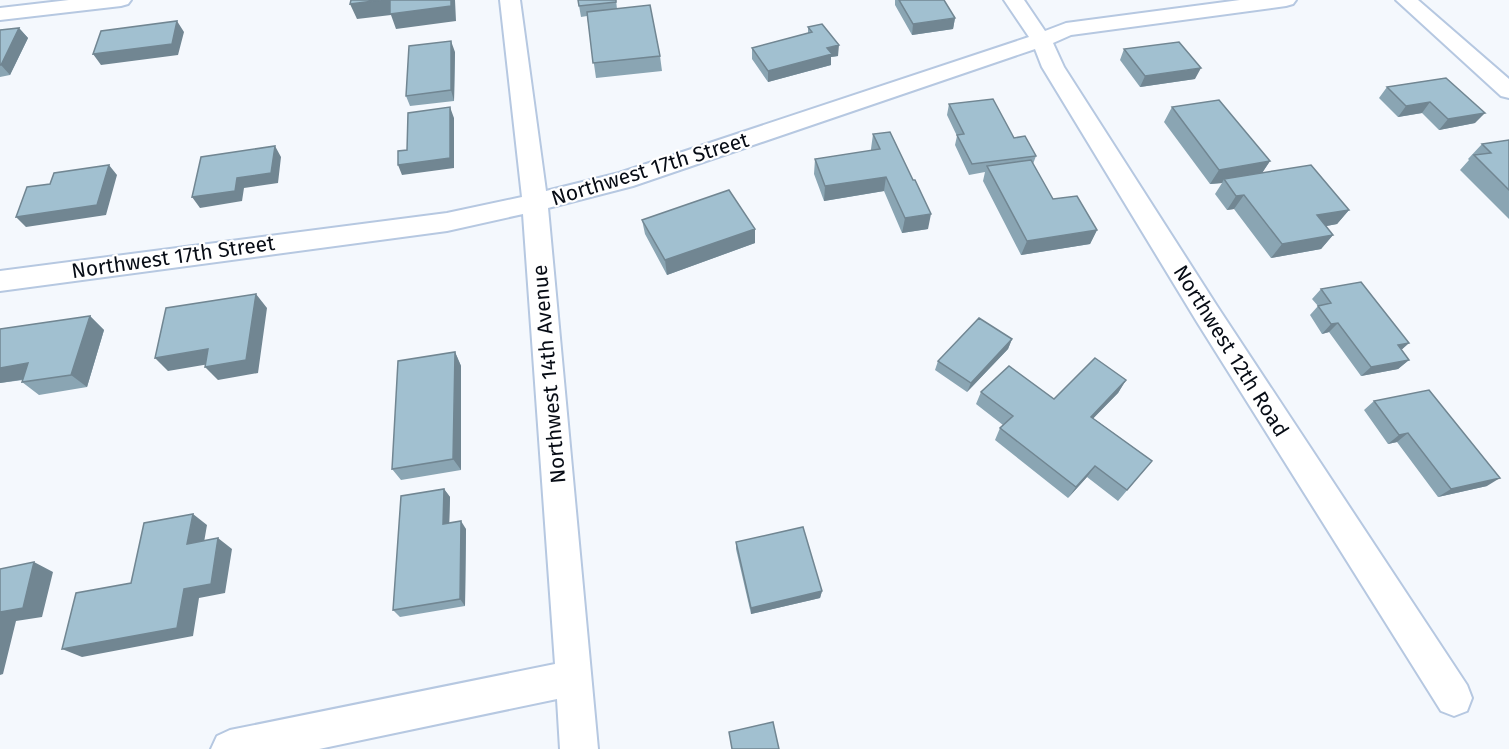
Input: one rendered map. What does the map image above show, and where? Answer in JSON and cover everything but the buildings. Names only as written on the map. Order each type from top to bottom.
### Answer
[{"type":"street","points":[[0,14],[121,0]]},
{"type":"street","name":"Northwest 14th Avenue","points":[[510,0],[535,203],[579,749]]},
{"type":"street","name":"Northwest 12th Road","points":[[1014,0],[1041,40],[1053,67],[1170,255],[1454,699]]},
{"type":"street","name":"Northwest 17th Street","points":[[0,281],[447,222],[535,203],[624,180],[1041,40],[1066,29],[1286,0]]},
{"type":"street","points":[[1406,0],[1509,91]]},
{"type":"street","points":[[230,749],[573,678]]}]
